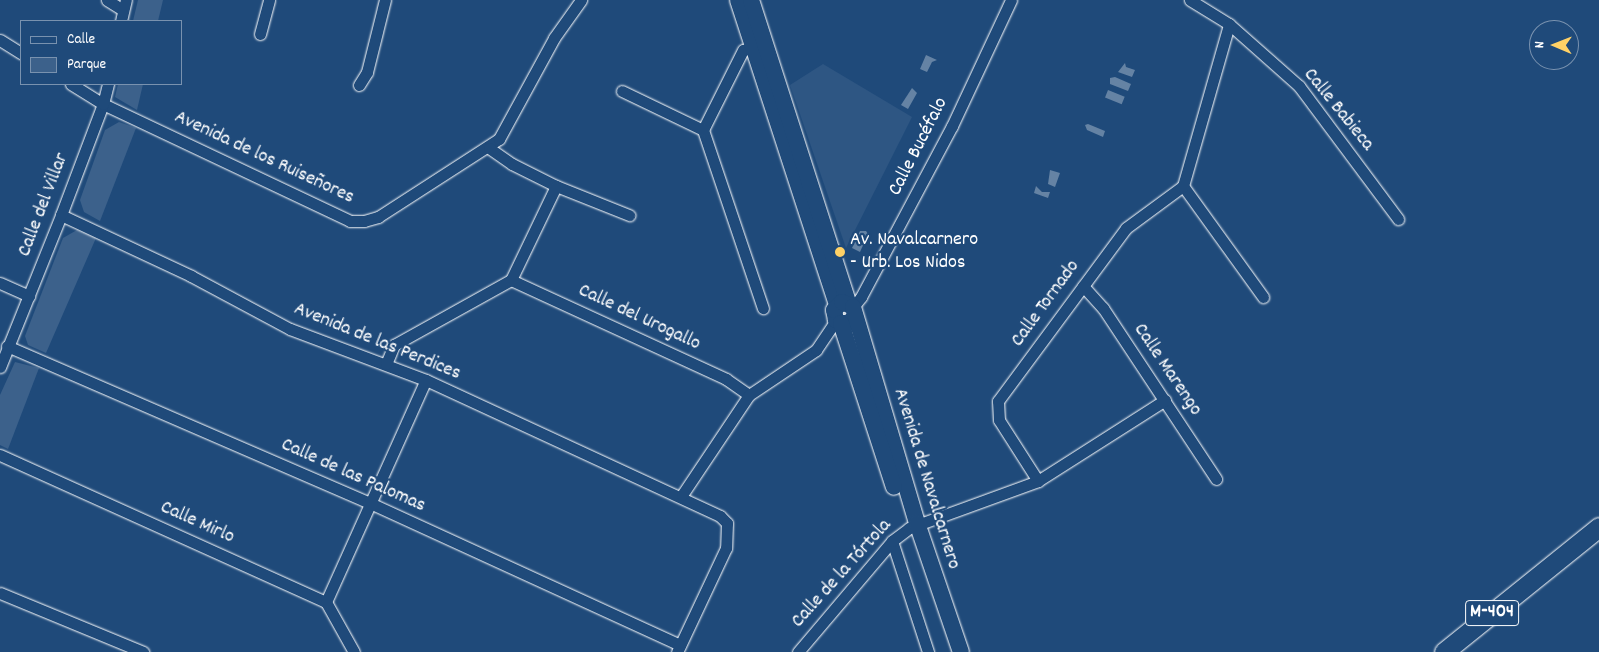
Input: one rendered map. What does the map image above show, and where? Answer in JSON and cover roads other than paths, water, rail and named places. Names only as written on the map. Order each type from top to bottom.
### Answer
[{"type":"main road","name":"M-404","points":[[1444,652],[1599,527]]},
{"type":"street","points":[[107,0],[123,11]]},
{"type":"street","points":[[260,34],[268,0]]},
{"type":"street","points":[[359,85],[367,72],[384,0]]},
{"type":"street","name":"Avenida de los Ruiseñores","points":[[73,85],[103,104],[350,221],[378,216],[489,148],[499,139],[554,38],[580,0]]},
{"type":"street","name":"Avenida de Navalcarnero","points":[[738,0],[759,46],[913,526],[949,652]]},
{"type":"street","name":"Avenida de Navalcarnero","points":[[751,0],[759,46]]},
{"type":"street","name":"Calle Bucéfalo","points":[[845,312],[861,297],[952,126],[1011,0]]},
{"type":"street","name":"Calle Babieca","points":[[1190,0],[1230,24],[1299,86],[1398,219]]},
{"type":"street","points":[[1230,24],[1183,186],[1263,297]]},
{"type":"street","points":[[0,40],[20,52]]},
{"type":"street","points":[[759,46],[743,50],[703,130],[763,308]]},
{"type":"street","name":"Calle del Villar","points":[[0,367],[61,215],[103,104],[108,85]]},
{"type":"street","points":[[622,91],[703,130]]},
{"type":"street","points":[[489,148],[512,164],[556,186],[629,215]]},
{"type":"street","points":[[386,364],[394,345],[511,280],[556,186]]},
{"type":"street","name":"Calle Tornado","points":[[1038,481],[1000,420],[998,401],[1126,228],[1183,186]]},
{"type":"street","name":"Avenida de las Perdices","points":[[61,215],[192,276],[290,328],[426,380],[682,495],[720,516],[728,523],[726,548],[679,649]]},
{"type":"street","name":"Calle del Urogallo","points":[[511,280],[704,368],[749,394]]},
{"type":"street","points":[[0,283],[29,296]]},
{"type":"street","name":"Calle Marengo","points":[[1083,286],[1103,308],[1216,479]]},
{"type":"street","points":[[682,495],[749,394],[816,350],[845,312]]},
{"type":"street","name":"Calle de las Palomas","points":[[8,346],[370,503],[679,649]]},
{"type":"street","points":[[354,652],[326,602],[426,380]]},
{"type":"street","points":[[1038,481],[1165,400]]},
{"type":"street","name":"Calle Mirlo","points":[[0,455],[326,602]]},
{"type":"street","name":"Calle de la Tórtola","points":[[798,652],[892,541],[913,526],[1038,481]]},
{"type":"street","name":"Avenida de Navalcarnero","points":[[913,526],[961,652]]},
{"type":"street","points":[[892,541],[928,652]]},
{"type":"street","points":[[0,593],[143,652]]},
{"type":"place","name":"Av. Navalcarnero - Urb. Los Nidos","points":[[840,252]]}]
